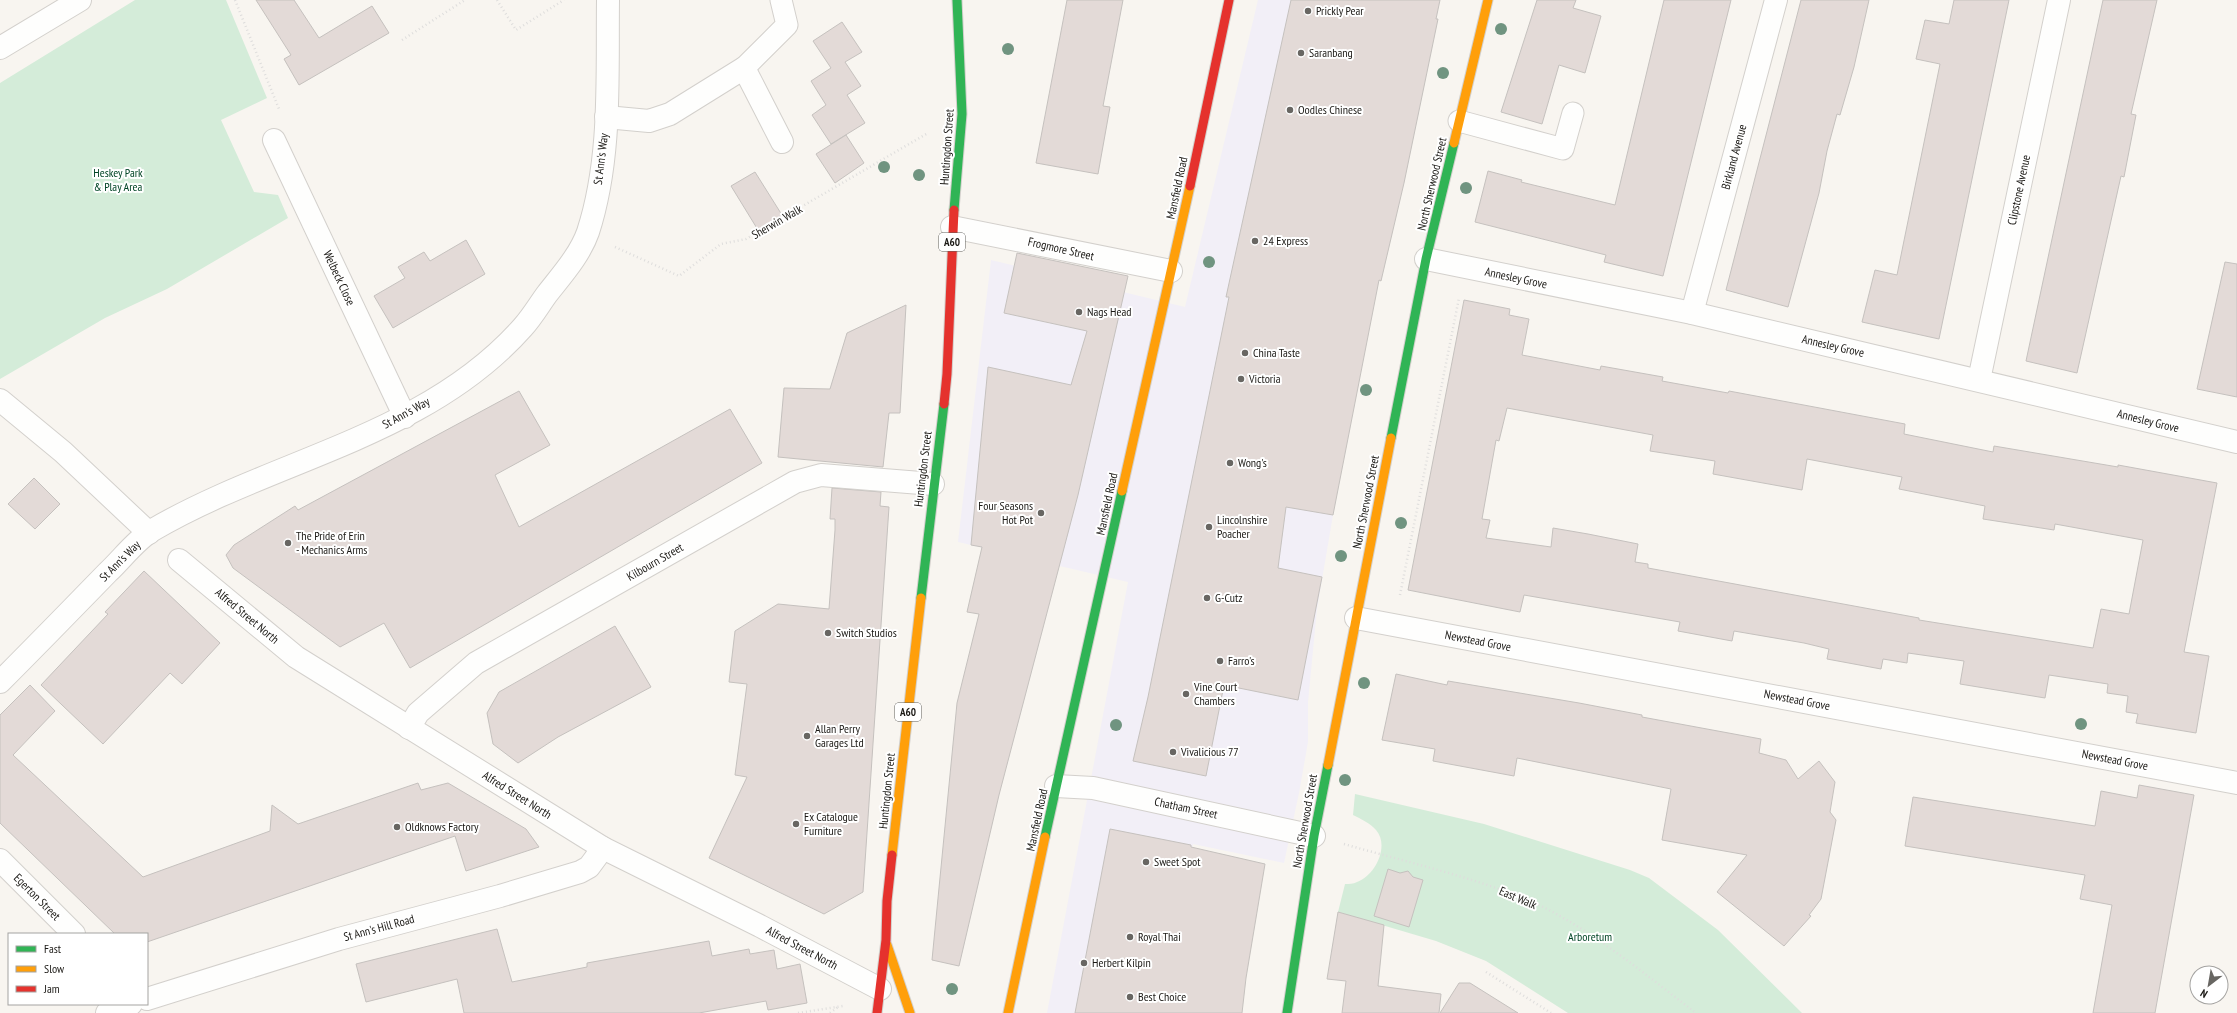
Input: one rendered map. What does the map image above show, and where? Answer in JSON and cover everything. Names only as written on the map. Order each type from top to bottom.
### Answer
[{"type":"main road","name":"Huntingdon Street","points":[[878,1003],[886,940],[887,901],[933,484],[947,374],[952,226],[962,114],[957,0]]},
{"type":"main road","name":"Mansfield Road","points":[[1008,1013],[1056,786],[1229,0]]},
{"type":"main road","name":"North Sherwood Street","points":[[1287,1013],[1314,836],[1426,260],[1488,0]]},
{"type":"main road","name":"Huntingdon Street","points":[[886,940],[910,1013]]},
{"type":"street","points":[[0,48],[80,0]]},
{"type":"street","name":"St Ann's Way","points":[[0,682],[149,533],[213,498],[353,441],[405,417],[490,360],[524,326],[567,268],[587,234],[599,184],[606,117],[608,0]]},
{"type":"street","name":"Birkland Avenue","points":[[1692,313],[1776,0]]},
{"type":"street","name":"Clipstone Avenue","points":[[1979,380],[2059,0]]},
{"type":"street","points":[[606,117],[649,121],[670,114],[744,68],[782,142]]},
{"type":"street","name":"Welbeck Close","points":[[274,140],[405,417]]},
{"type":"street","name":"Frogmore Street","points":[[952,226],[1170,272]]},
{"type":"street","name":"Annesley Grove","points":[[1426,260],[1692,313],[2237,442]]},
{"type":"street","points":[[0,400],[63,452],[149,533]]},
{"type":"street","name":"Kilbourn Street","points":[[409,728],[418,713],[476,663],[795,482],[821,475],[933,484]]},
{"type":"street","name":"Alfred Street North","points":[[179,560],[296,657],[603,848],[760,926],[878,1003]]},
{"type":"street","name":"Newstead Grove","points":[[1356,618],[2237,783]]},
{"type":"street","name":"Chatham Street","points":[[1056,786],[1093,788],[1314,836]]},
{"type":"street","name":"St Ann's Hill Road","points":[[148,998],[339,939],[500,896],[580,872],[589,867],[603,848]]},
{"type":"street","name":"Egerton Street","points":[[0,860],[73,933]]},
{"type":"street","points":[[107,1013],[128,1005]]},
{"type":"lane","points":[[744,68],[787,25],[781,0]]},
{"type":"lane","points":[[1459,121],[1563,149],[1573,113]]},
{"type":"path","points":[[235,0],[280,113],[274,140]]},
{"type":"path","points":[[402,40],[465,0]]},
{"type":"path","points":[[497,0],[516,30],[564,0]]},
{"type":"path","name":"Sherwin Walk","points":[[587,234],[679,276],[721,244],[746,239],[962,114]]},
{"type":"path","points":[[1401,587],[1460,295]]},
{"type":"path","name":"East Walk","points":[[1314,836],[1458,876],[1522,898],[1571,923],[1624,958],[1696,1013]]},
{"type":"path","points":[[1486,972],[1551,1013]]},
{"type":"path","points":[[798,1013],[838,1006],[878,1003]]},
{"type":"path","points":[[830,1013],[838,1006]]},
{"type":"shaded area","points":[[1258,0],[1358,0],[1282,506],[1333,515],[1317,609],[1308,702],[1308,742],[1299,793],[1284,863],[1193,844],[1163,993],[1200,1013],[1047,1013],[1128,582],[958,542],[991,260],[1185,307]]},
{"type":"green space","name":"Heskey Park & Play Area","points":[[135,0],[226,0],[267,98],[221,120],[254,192],[278,195],[288,218],[167,289],[105,318],[0,379],[0,83]]},
{"type":"green space","name":"Arboretum","points":[[1355,794],[1484,824],[1630,870],[1649,878],[1718,930],[1802,1013],[1568,1013],[1486,961],[1436,941],[1338,912],[1345,884],[1356,883],[1370,874],[1375,867],[1381,852],[1380,837],[1376,830],[1368,823],[1353,815]]},
{"type":"building","points":[[256,0],[294,0],[319,38],[372,6],[389,33],[299,85],[284,59],[291,55]]},
{"type":"building","points":[[1067,0],[1123,0],[1103,106],[1110,107],[1098,174],[1036,163]]},
{"type":"building","points":[[1291,0],[1440,0],[1436,19],[1438,19],[1404,183],[1381,281],[1379,280],[1333,515],[1286,507],[1278,568],[1322,577],[1298,700],[1224,685],[1206,776],[1133,761],[1148,697],[1229,297],[1226,297]]},
{"type":"building","points":[[1537,0],[1576,0],[1573,8],[1601,16],[1585,73],[1559,65],[1542,124],[1501,112]]},
{"type":"building","points":[[1664,0],[1731,0],[1663,276],[1604,262],[1606,255],[1475,222],[1488,171],[1522,180],[1521,182],[1615,205]]},
{"type":"building","points":[[1801,0],[1869,0],[1854,67],[1840,115],[1837,114],[1827,151],[1819,193],[1788,307],[1726,290]]},
{"type":"building","points":[[1954,0],[2009,0],[1939,339],[1862,322],[1875,270],[1897,275],[1940,64],[1916,59],[1925,20],[1949,24]]},
{"type":"building","points":[[2103,0],[2157,0],[2131,114],[2136,115],[2124,177],[2121,176],[2077,373],[2026,361]]},
{"type":"building","points":[[842,22],[862,52],[845,62],[861,86],[847,95],[865,123],[831,144],[812,115],[826,105],[811,81],[831,68],[813,41]]},
{"type":"building","points":[[846,135],[864,163],[835,183],[816,154]]},
{"type":"building","points":[[755,172],[782,215],[758,230],[731,186]]},
{"type":"building","points":[[466,240],[485,274],[393,328],[374,296],[405,278],[398,267],[424,252],[430,261]]},
{"type":"building","points":[[1017,253],[1128,276],[1078,495],[999,795],[959,966],[932,960],[957,703],[979,614],[967,612],[982,547],[971,545],[988,367],[1071,385],[1087,331],[1004,313]]},
{"type":"building","points":[[2225,262],[2237,264],[2237,397],[2197,389]]},
{"type":"building","points":[[1464,300],[1510,309],[1509,315],[1529,319],[1522,355],[1600,370],[1601,366],[1663,377],[1662,381],[1728,393],[1729,391],[1905,424],[1904,434],[1993,452],[1994,446],[2118,467],[2118,465],[2217,483],[2184,652],[2209,656],[2196,733],[2136,723],[2138,714],[2126,712],[2128,696],[2107,693],[2108,684],[2049,675],[2045,698],[1960,684],[1964,661],[1908,653],[1907,663],[1883,659],[1881,669],[1827,659],[1829,649],[1804,643],[1734,631],[1732,641],[1678,631],[1680,622],[1524,595],[1520,612],[1408,590]],"holes":[[[1507,408],[1653,435],[1650,451],[1715,461],[1713,474],[1802,490],[1807,459],[1902,477],[1899,489],[1985,506],[1983,519],[2054,530],[2055,524],[2143,540],[2129,614],[2101,609],[2093,648],[1919,620],[1919,618],[1648,568],[1648,564],[1635,562],[1638,544],[1588,534],[1553,528],[1551,547],[1486,538],[1490,520],[1482,519],[1496,440],[1499,441]]]},
{"type":"building","points":[[906,305],[900,413],[889,413],[883,467],[778,457],[784,388],[830,389],[847,333]]},
{"type":"building","points":[[519,391],[550,445],[495,475],[519,527],[730,409],[762,463],[410,668],[384,623],[340,647],[233,568],[226,555],[234,545],[295,506],[298,510]]},
{"type":"building","points":[[34,478],[60,504],[35,529],[8,504]]},
{"type":"building","points":[[832,488],[881,492],[880,506],[889,507],[863,892],[824,914],[709,858],[747,777],[735,775],[747,684],[729,682],[735,631],[778,604],[829,609],[835,530],[835,519],[830,519]]},
{"type":"building","points":[[144,571],[220,643],[182,684],[170,673],[103,744],[41,685],[108,614],[105,612]]},
{"type":"building","points":[[615,626],[651,687],[558,737],[518,763],[493,744],[487,713],[499,692]]},
{"type":"building","points":[[1396,674],[1447,685],[1448,681],[1579,703],[1642,715],[1642,717],[1761,739],[1759,753],[1786,760],[1798,779],[1819,761],[1835,782],[1830,812],[1836,820],[1821,899],[1809,915],[1811,916],[1784,946],[1717,892],[1747,855],[1662,840],[1671,789],[1517,758],[1514,776],[1433,761],[1435,749],[1382,740]]},
{"type":"building","name":"Oldknows Factory","points":[[30,685],[55,711],[13,755],[143,877],[270,831],[272,805],[298,824],[418,783],[421,790],[448,783],[526,829],[539,847],[466,871],[455,836],[148,942],[148,933],[114,933],[0,823],[0,715]]},
{"type":"building","points":[[2139,785],[2194,795],[2155,1013],[2093,1013],[2112,905],[2080,899],[2085,875],[1905,846],[1913,797],[2095,826],[2101,791],[2137,798]]},
{"type":"building","points":[[1110,829],[1191,845],[1191,847],[1265,864],[1246,978],[1242,1013],[1075,1013]]},
{"type":"building","points":[[1388,869],[1400,873],[1408,871],[1413,877],[1423,880],[1409,927],[1374,916]]},
{"type":"building","points":[[1338,912],[1384,925],[1378,986],[1441,994],[1439,1013],[1342,1013],[1346,981],[1327,979]]},
{"type":"building","points":[[497,929],[512,982],[587,967],[587,963],[709,941],[712,956],[749,949],[750,954],[774,950],[777,969],[800,964],[807,1003],[768,1010],[766,1001],[699,1013],[464,1013],[457,979],[366,1002],[356,964]]},
{"type":"building","points":[[1459,983],[1470,983],[1518,1013],[1440,1013]]},
{"type":"traffic: fast","points":[[954,210],[962,114],[957,0]]},
{"type":"traffic: fast","points":[[1391,438],[1426,259],[1454,143]]},
{"type":"traffic: fast","points":[[921,598],[944,404]]},
{"type":"traffic: fast","points":[[1045,837],[1122,491]]},
{"type":"traffic: fast","points":[[1287,1013],[1314,836],[1328,765]]},
{"type":"traffic: slow","points":[[1454,143],[1488,0]]},
{"type":"traffic: slow","points":[[1122,491],[1190,186]]},
{"type":"traffic: slow","points":[[1328,765],[1391,438]]},
{"type":"traffic: slow","points":[[892,855],[921,598]]},
{"type":"traffic: slow","points":[[1008,1013],[1045,837]]},
{"type":"traffic: slow","points":[[887,945],[910,1013]]},
{"type":"traffic: jam","points":[[1190,186],[1229,0]]},
{"type":"traffic: jam","points":[[944,404],[947,374],[954,210]]},
{"type":"traffic: jam","points":[[877,1013],[886,940],[887,901],[892,855]]},
{"type":"place","name":"Prickly Pear","points":[[1308,11]]},
{"type":"place","name":"Saranbang","points":[[1301,53]]},
{"type":"place","name":"Oodles Chinese","points":[[1290,110]]},
{"type":"place","name":"24 Express","points":[[1255,241]]},
{"type":"place","name":"Nags Head","points":[[1079,312]]},
{"type":"place","name":"China Taste","points":[[1245,353]]},
{"type":"place","name":"Victoria","points":[[1241,379]]},
{"type":"place","name":"Wong's","points":[[1230,463]]},
{"type":"place","name":"Four Seasons Hot Pot","points":[[1041,513]]},
{"type":"place","name":"Lincolnshire Poacher","points":[[1209,527]]},
{"type":"place","name":"The Pride of Erin - Mechanics Arms","points":[[288,543]]},
{"type":"place","name":"G-Cutz","points":[[1207,598]]},
{"type":"place","name":"Switch Studios","points":[[828,633]]},
{"type":"place","name":"Farro's","points":[[1220,661]]},
{"type":"place","name":"Vine Court Chambers","points":[[1186,694]]},
{"type":"place","name":"Allan Perry Garages Ltd","points":[[807,736]]},
{"type":"place","name":"Vivalicious 77","points":[[1173,752]]},
{"type":"place","name":"Ex Catalogue Furniture","points":[[796,824]]},
{"type":"place","name":"Oldknows Factory","points":[[397,827]]},
{"type":"place","name":"Sweet Spot","points":[[1146,862]]},
{"type":"place","name":"Royal Thai","points":[[1130,937]]},
{"type":"place","name":"Herbert Kilpin","points":[[1084,963]]},
{"type":"place","name":"Best Choice","points":[[1130,997]]}]
